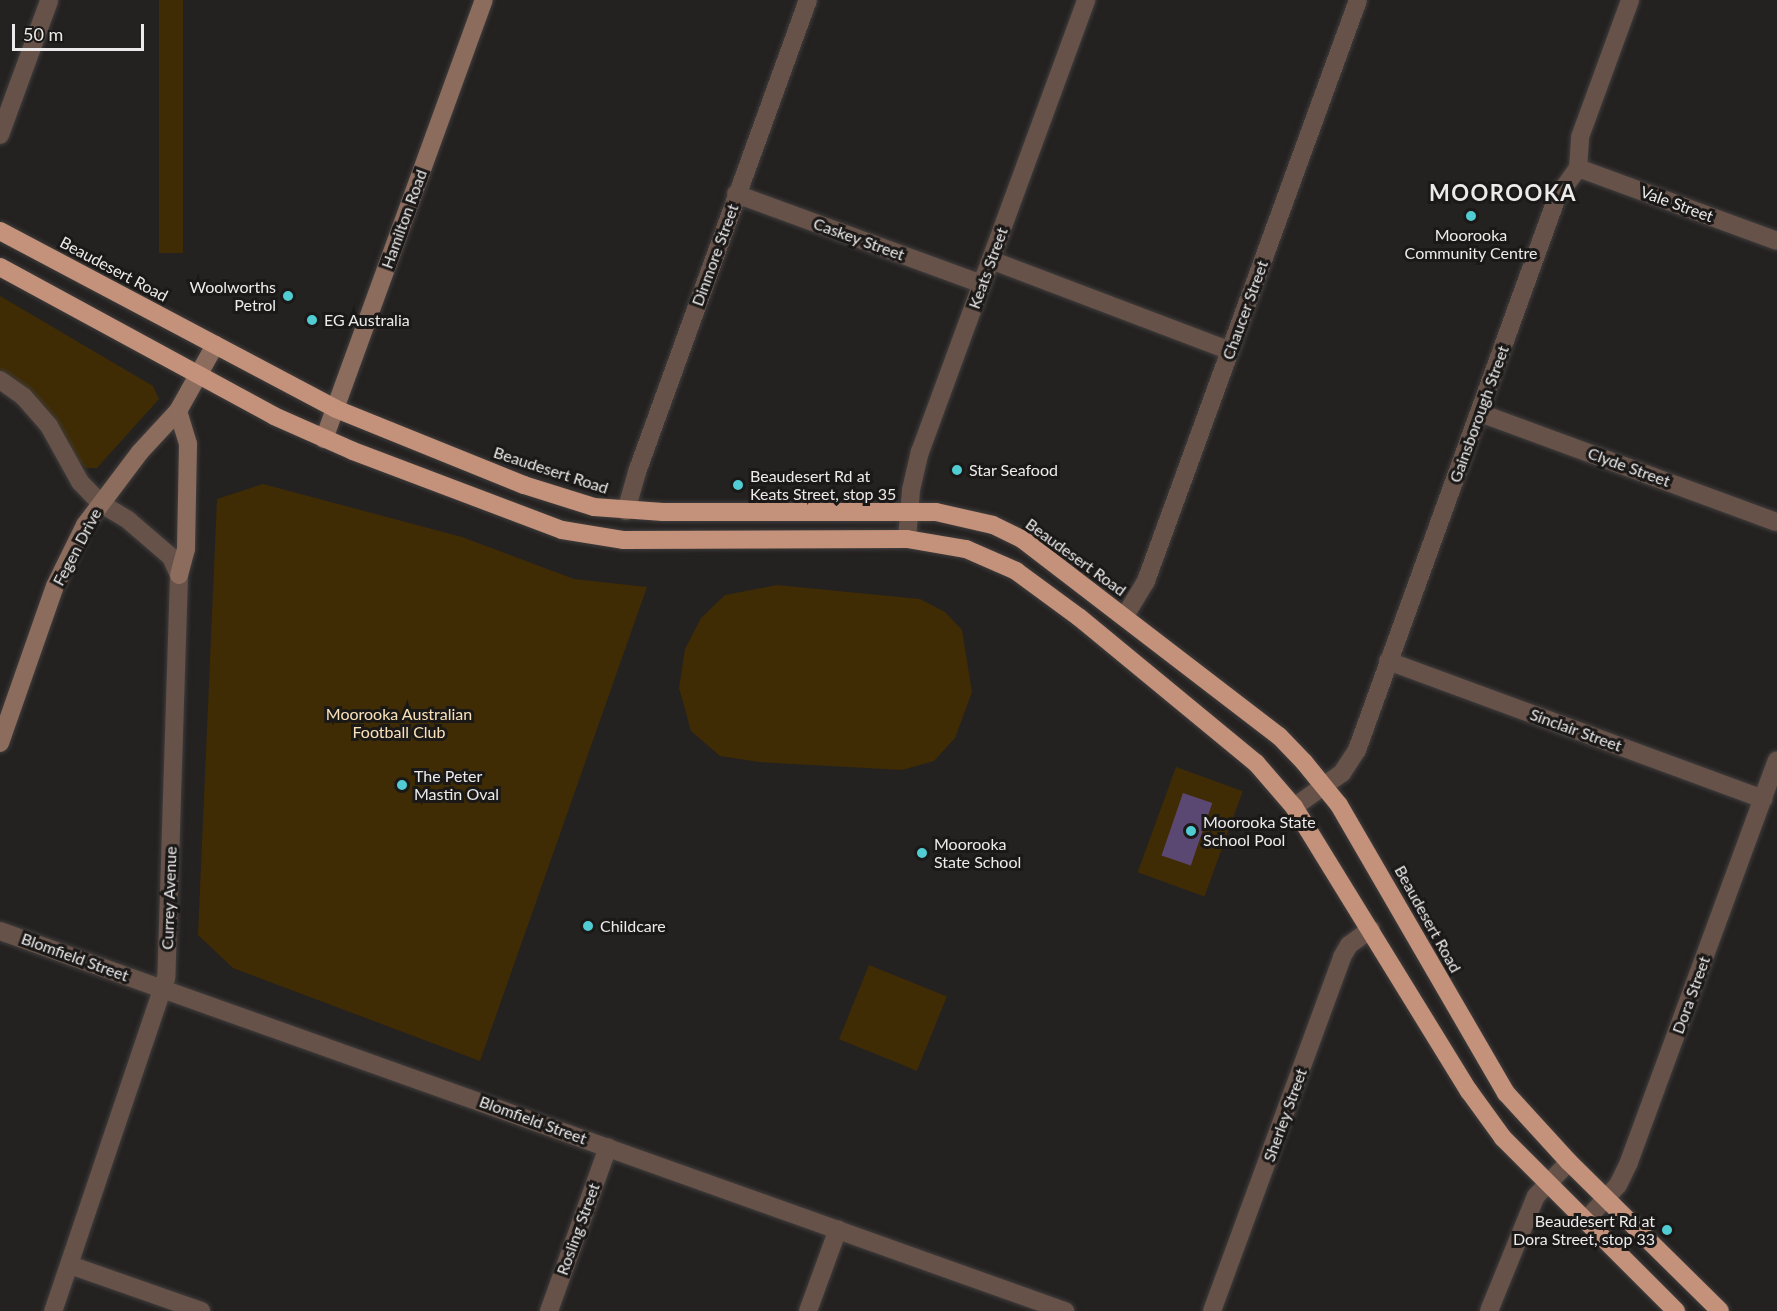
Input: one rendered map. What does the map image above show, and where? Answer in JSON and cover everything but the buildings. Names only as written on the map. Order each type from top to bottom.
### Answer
[{"type":"highway","name":"Beaudesert Road","points":[[0,231],[336,409],[524,485],[594,507],[626,511],[909,510],[966,517],[1002,529],[1022,539],[1279,736],[1326,786],[1506,1093],[1569,1162],[1720,1311]]},
{"type":"highway","points":[[0,267],[199,375],[324,439],[519,515],[596,537],[662,541],[907,539],[948,545],[992,558],[1037,585],[1216,727],[1256,763],[1294,807],[1469,1090],[1503,1138],[1676,1311]]},
{"type":"street","name":"Hamilton Road","points":[[324,439],[484,0]]},
{"type":"street","name":"Dinmore Street","points":[[626,511],[736,194],[808,0]]},
{"type":"street","name":"Keats Street","points":[[907,539],[909,510],[920,452],[1086,0]]},
{"type":"street","name":"Chaucer Street","points":[[1125,616],[1146,581],[1358,0]]},
{"type":"street","points":[[1578,168],[1580,137],[1629,0]]},
{"type":"street","points":[[0,135],[49,1]]},
{"type":"street","name":"Vale Street","points":[[1578,168],[1777,241]]},
{"type":"street","name":"Gainsborough Street","points":[[1294,807],[1342,773],[1356,750],[1557,196],[1578,168]]},
{"type":"street","name":"Caskey Street","points":[[736,194],[982,284]]},
{"type":"street","points":[[991,260],[1230,351]]},
{"type":"street","name":"Fegen Drive","points":[[0,743],[55,586],[100,503],[178,411],[215,345]]},
{"type":"street","points":[[0,380],[23,396],[49,426],[80,482],[100,503],[153,540],[171,557],[179,575]]},
{"type":"street","points":[[178,411],[188,444],[186,549],[179,575]]},
{"type":"street","name":"Clyde Street","points":[[1480,413],[1777,522]]},
{"type":"street","name":"Currey Avenue","points":[[53,1311],[164,989],[179,575]]},
{"type":"street","name":"Sinclair Street","points":[[1388,661],[1763,799]]},
{"type":"street","name":"Dora Street","points":[[1586,1220],[1607,1198],[1629,1162],[1777,760]]},
{"type":"street","name":"Sherley Street","points":[[1212,1311],[1342,957],[1349,945],[1371,929]]},
{"type":"street","name":"Blomfield Street","points":[[0,931],[1065,1311]]},
{"type":"street","name":"Rosling Street","points":[[549,1311],[608,1148]]},
{"type":"street","points":[[1490,1311],[1527,1214],[1547,1183],[1569,1162]]},
{"type":"street","points":[[808,1311],[838,1229]]},
{"type":"street","points":[[70,1264],[201,1311]]},
{"type":"green space","points":[[159,0],[183,0],[183,253],[159,253]]},
{"type":"green space","points":[[0,296],[153,386],[159,399],[97,468],[86,468],[78,460],[29,391],[0,370]]},
{"type":"green space","name":"Moorooka Australian Football Club","points":[[263,484],[462,537],[574,579],[647,587],[480,1061],[233,968],[198,935],[217,499]]},
{"type":"green space","points":[[777,585],[920,599],[945,612],[962,630],[972,692],[955,738],[934,761],[902,770],[759,762],[720,756],[691,731],[679,688],[685,649],[701,618],[725,595]]},
{"type":"green space","name":"Moorooka State School Pool","points":[[1176,767],[1243,791],[1204,897],[1138,872]]},
{"type":"green space","points":[[869,965],[947,996],[917,1071],[839,1039]]},
{"type":"shaded area","points":[[1183,793],[1212,803],[1191,865],[1162,855]]},
{"type":"place","name":"Moorooka Community Centre","points":[[1471,216]]},
{"type":"place","name":"Woolworths Petrol","points":[[288,296]]},
{"type":"place","name":"EG Australia","points":[[312,320]]},
{"type":"place","name":"Star Seafood","points":[[957,470]]},
{"type":"place","name":"Beaudesert Rd at Keats Street, stop 35","points":[[738,485]]},
{"type":"place","name":"The Peter Mastin Oval","points":[[402,785]]},
{"type":"place","name":"Moorooka State School Pool","points":[[1191,831]]},
{"type":"place","name":"Moorooka State School","points":[[922,853]]},
{"type":"place","name":"Childcare","points":[[588,926]]},
{"type":"place","name":"Beaudesert Rd at Dora Street, stop 33","points":[[1667,1230]]},
{"type":"district","name":"MOOROOKA","points":[[1503,193]]}]
